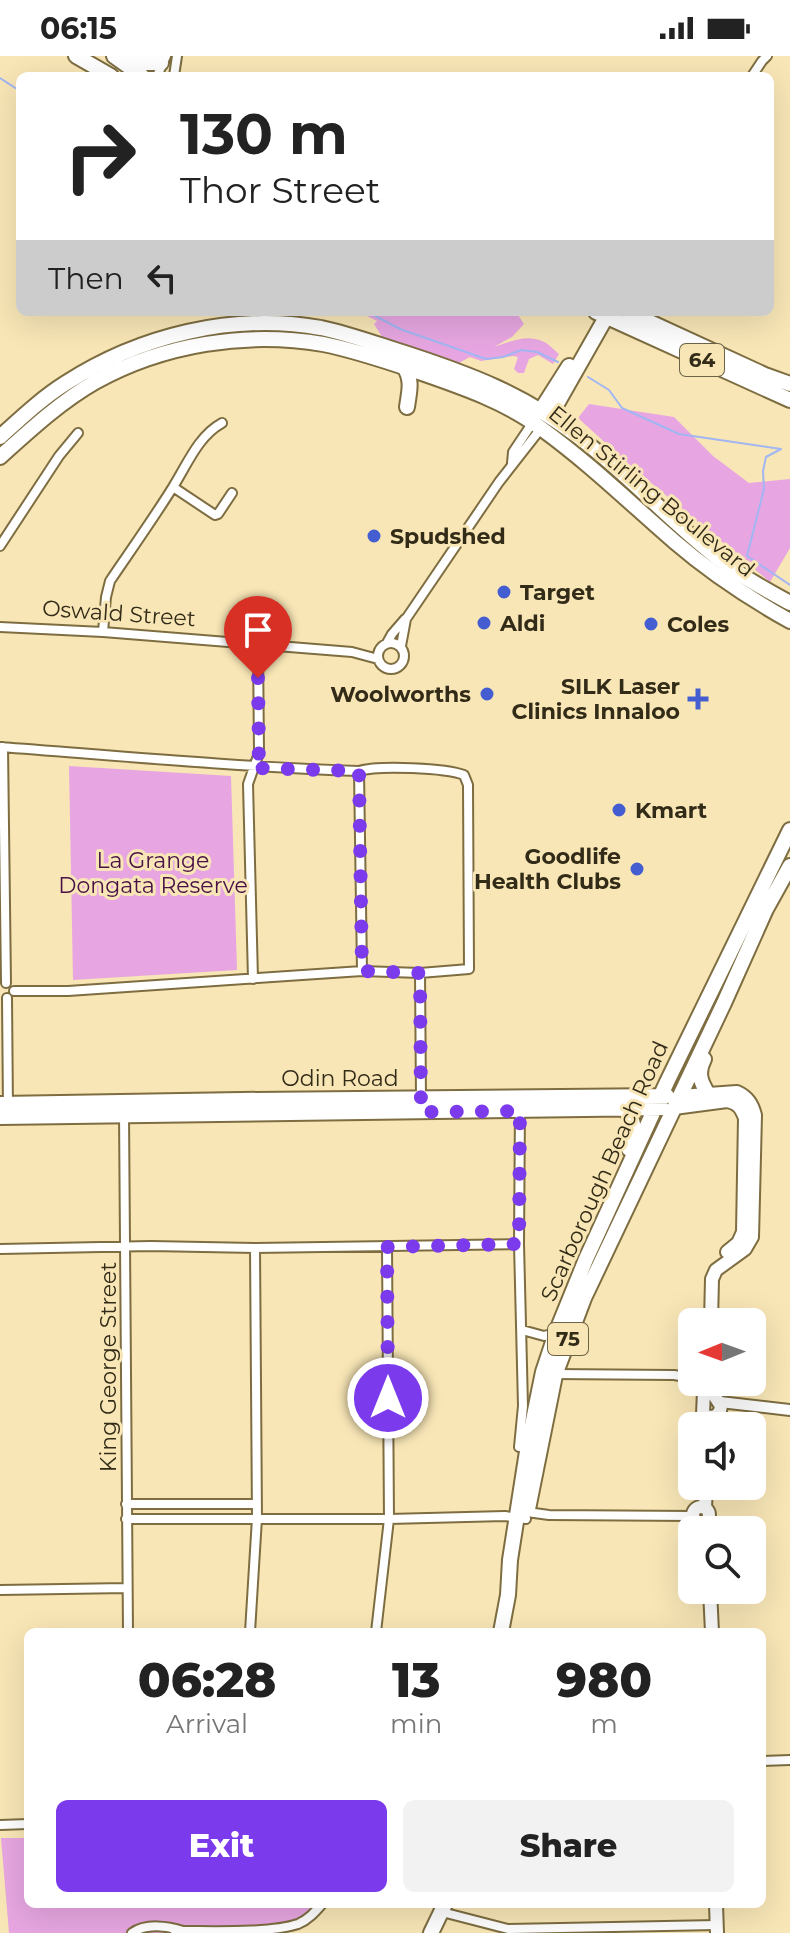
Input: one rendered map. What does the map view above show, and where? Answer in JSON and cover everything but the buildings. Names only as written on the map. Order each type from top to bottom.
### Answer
[{"type":"main road","points":[[76,56],[104,72]]},
{"type":"main road","points":[[114,56],[136,72]]},
{"type":"main road","points":[[124,56],[141,63],[161,65]]},
{"type":"main road","points":[[537,425],[599,316]]},
{"type":"main road","name":"64","points":[[608,316],[790,400]]},
{"type":"main road","name":"64","points":[[637,316],[790,384]]},
{"type":"main road","points":[[265,340],[266,318]]},
{"type":"main road","name":"Ellen Stirling Boulevard","points":[[1,435],[63,385],[98,364],[169,336],[266,318],[347,334],[459,370],[495,386],[677,544],[727,583],[790,621]]},
{"type":"main road","name":"Ellen Stirling Boulevard","points":[[0,457],[68,400],[95,382],[136,363],[207,344],[265,340],[326,345],[404,367],[478,393],[537,425],[601,454],[722,561],[786,599]]},
{"type":"main road","points":[[404,367],[411,382],[407,407]]},
{"type":"main road","name":"Scarborough Beach Road","points":[[502,1628],[518,1562],[556,1333],[667,1082],[790,830]]},
{"type":"main road","name":"Scarborough Beach Road","points":[[549,1373],[766,909],[790,866]]},
{"type":"main road","points":[[708,1094],[699,1075],[720,1026],[724,1003]]},
{"type":"main road","points":[[573,1097],[587,1090],[647,1087],[667,1082]]},
{"type":"main road","points":[[677,1102],[708,1094],[737,1092],[745,1096],[755,1115],[750,1136],[743,1232],[738,1243],[710,1265],[705,1278],[704,1308]]},
{"type":"main road","name":"Odin Road","points":[[520,1104],[573,1097],[677,1102]]},
{"type":"main road","name":"Odin Road","points":[[4,1110],[520,1104],[624,1109],[658,1102]]},
{"type":"main road","points":[[677,1102],[735,1103],[740,1106],[750,1136],[752,1237],[745,1249],[716,1270],[712,1279],[711,1308]]},
{"type":"main road","points":[[602,1224],[634,1136],[635,1128],[624,1109]]},
{"type":"main road","points":[[706,1628],[707,1604]]},
{"type":"main road","points":[[709,1604],[712,1628]]},
{"type":"main road","points":[[431,1933],[444,1908]]},
{"type":"main road","points":[[710,1908],[713,1929]]},
{"type":"main road","points":[[713,1929],[716,1908]]},
{"type":"street","points":[[755,72],[767,56]]},
{"type":"street","points":[[103,632],[110,581],[199,444],[212,428],[222,423]]},
{"type":"street","points":[[406,619],[401,646],[404,658],[396,668],[387,668],[380,663],[382,650],[512,463],[513,452],[537,425]]},
{"type":"street","points":[[0,546],[59,456],[78,433]]},
{"type":"street","points":[[173,487],[215,515],[232,493]]},
{"type":"street","name":"Oswald Street","points":[[0,627],[352,652],[382,650]]},
{"type":"street","points":[[382,650],[393,643],[401,646]]},
{"type":"street","points":[[253,979],[248,784],[259,753],[258,646]]},
{"type":"street","points":[[4,1110],[7,995],[11,985],[3,984],[1,747],[253,768],[415,769],[464,775],[468,785],[469,969],[420,973],[362,971],[7,995]]},
{"type":"street","points":[[359,771],[362,971]]},
{"type":"street","points":[[420,973],[421,1106]]},
{"type":"street","points":[[519,1447],[523,1406],[520,1104]]},
{"type":"street","name":"King George Street","points":[[124,1108],[128,1628]]},
{"type":"street","points":[[0,1249],[519,1244]]},
{"type":"street","points":[[376,1628],[389,1519],[387,1247]]},
{"type":"street","points":[[250,1628],[257,1518],[255,1248]]},
{"type":"street","points":[[522,1330],[547,1337],[556,1333]]},
{"type":"street","points":[[549,1373],[678,1376]]},
{"type":"street","points":[[674,1375],[678,1373]]},
{"type":"street","points":[[729,1412],[754,1406],[790,1410]]},
{"type":"street","points":[[126,1504],[257,1504]]},
{"type":"street","points":[[126,1519],[389,1519],[549,1515],[678,1518]]},
{"type":"street","points":[[0,1590],[127,1588]]},
{"type":"street","points":[[766,1761],[790,1760]]},
{"type":"street","points":[[0,1825],[24,1824]]},
{"type":"street","points":[[132,1933],[142,1927],[173,1927],[180,1932],[267,1930],[298,1924],[318,1908]]},
{"type":"street","points":[[444,1908],[508,1929],[713,1929]]},
{"type":"green space","points":[[367,316],[519,316],[524,324],[512,337],[494,347],[530,338],[544,342],[559,354],[553,364],[538,355],[529,359],[524,373],[514,369],[518,357],[513,356],[481,361],[470,357],[457,364],[384,340],[374,324],[377,321]]},
{"type":"green space","points":[[589,404],[674,417],[713,456],[749,483],[790,479],[790,548],[770,582],[578,418]]},
{"type":"green space","name":"La Grange Dongata Reserve","points":[[69,766],[231,776],[237,970],[73,980]]},
{"type":"green space","points":[[1,1838],[24,1838],[24,1908],[314,1908],[306,1917],[268,1933],[9,1933]]},
{"type":"waterway","points":[[0,78],[16,88]]},
{"type":"waterway","points":[[376,316],[400,329],[486,359],[521,350],[537,352],[558,362]]},
{"type":"waterway","points":[[588,377],[609,390],[622,408],[679,434],[781,449],[766,457],[764,489],[747,556],[790,585]]},
{"type":"place","name":"Spudshed","points":[[374,536]]},
{"type":"place","name":"Target","points":[[504,592]]},
{"type":"place","name":"Aldi","points":[[484,623]]},
{"type":"place","name":"Coles","points":[[651,624]]},
{"type":"place","name":"Woolworths","points":[[487,694]]},
{"type":"place","name":"SILK Laser Clinics Innaloo","points":[[698,699]]},
{"type":"place","name":"Kmart","points":[[619,810]]},
{"type":"place","name":"Goodlife Health Clubs","points":[[637,869]]},
{"type":"route","points":[[258,678],[259,753],[253,768],[359,771],[362,971],[420,973],[421,1112],[520,1111],[519,1244],[387,1247],[388,1398]]}]
